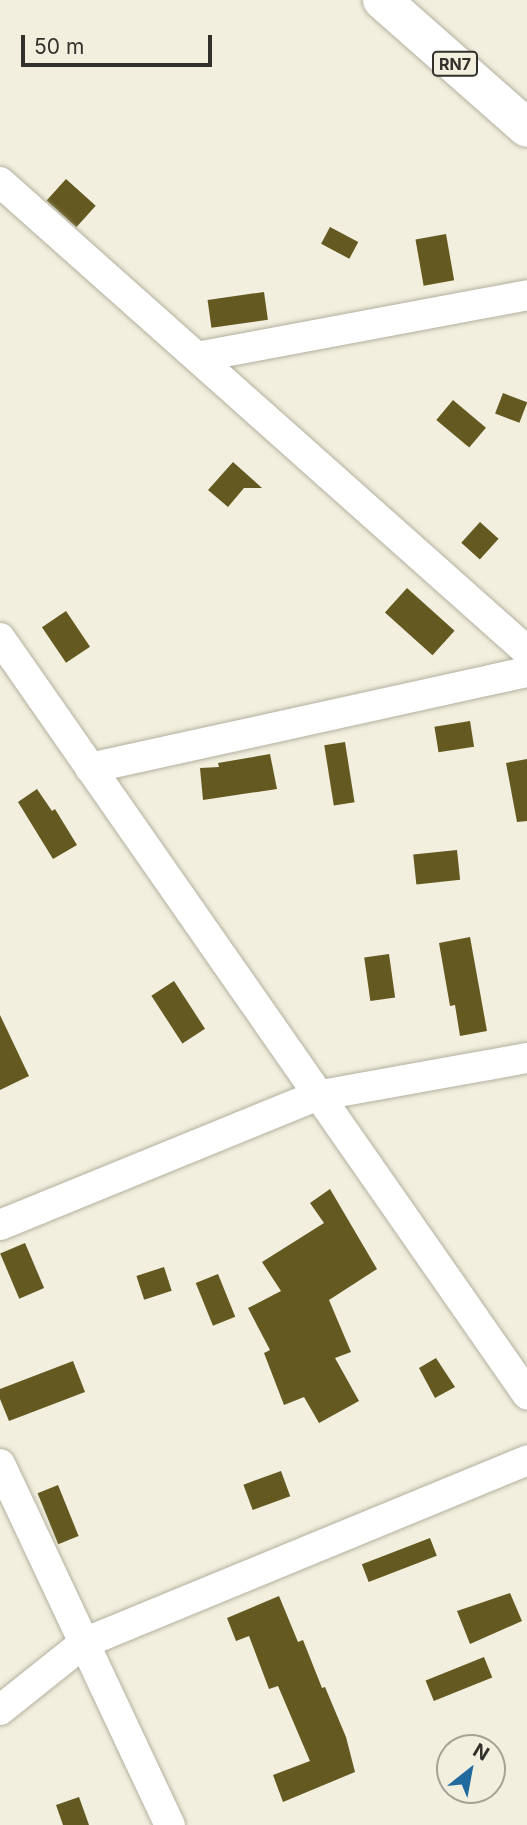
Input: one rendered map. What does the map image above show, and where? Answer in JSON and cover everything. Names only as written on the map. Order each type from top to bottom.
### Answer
[{"type":"highway","name":"RN7","points":[[382,0],[527,128]]},
{"type":"street","points":[[0,182],[527,651]]},
{"type":"street","points":[[197,357],[527,295]]},
{"type":"street","points":[[0,638],[316,1096],[527,1394]]},
{"type":"street","points":[[90,768],[527,672]]},
{"type":"street","points":[[0,1225],[316,1096],[527,1058]]},
{"type":"street","points":[[0,1710],[85,1643],[527,1460]]},
{"type":"street","points":[[0,1464],[170,1825]]},
{"type":"building","points":[[66,179],[96,206],[76,227],[47,201]]},
{"type":"building","points":[[330,227],[358,242],[349,259],[321,244]]},
{"type":"building","points":[[446,234],[454,280],[424,286],[415,239]]},
{"type":"building","points":[[264,292],[268,320],[211,328],[208,300]]},
{"type":"building","points":[[503,393],[527,402],[519,423],[495,414]]},
{"type":"building","points":[[453,400],[486,428],[469,448],[436,420]]},
{"type":"building","points":[[233,462],[262,488],[244,488],[228,507],[208,490]]},
{"type":"building","points":[[480,522],[499,539],[480,560],[461,543]]},
{"type":"building","points":[[407,588],[455,631],[432,655],[385,613]]},
{"type":"building","points":[[66,611],[90,647],[66,663],[42,627]]},
{"type":"building","points":[[470,721],[474,747],[439,752],[434,727]]},
{"type":"building","points":[[345,742],[355,802],[334,806],[324,745]]},
{"type":"building","points":[[270,754],[277,789],[203,800],[200,768],[219,767],[218,763]]},
{"type":"building","points":[[527,759],[527,821],[517,822],[506,763]]},
{"type":"building","points":[[37,789],[52,811],[55,809],[77,845],[53,859],[18,802]]},
{"type":"building","points":[[457,850],[460,880],[416,884],[413,855]]},
{"type":"building","points":[[470,937],[487,1031],[460,1036],[455,1005],[450,1006],[439,943]]},
{"type":"building","points":[[389,954],[395,998],[370,1001],[364,957]]},
{"type":"building","points":[[174,981],[205,1029],[182,1044],[151,996]]},
{"type":"building","points":[[0,1015],[29,1076],[0,1090]]},
{"type":"building","points":[[330,1189],[377,1269],[329,1300],[351,1352],[335,1358],[359,1401],[319,1423],[304,1397],[284,1405],[264,1353],[270,1350],[248,1308],[281,1291],[262,1262],[324,1223],[310,1203]]},
{"type":"building","points":[[25,1243],[44,1288],[19,1299],[0,1254]]},
{"type":"building","points":[[164,1267],[172,1291],[144,1300],[136,1276]]},
{"type":"building","points":[[218,1274],[235,1317],[213,1326],[196,1283]]},
{"type":"building","points":[[436,1358],[455,1387],[435,1398],[419,1368]]},
{"type":"building","points":[[73,1361],[85,1392],[9,1421],[0,1399],[0,1389]]},
{"type":"building","points":[[281,1471],[290,1496],[253,1510],[243,1485]]},
{"type":"building","points":[[58,1485],[79,1536],[58,1544],[38,1493]]},
{"type":"building","points":[[430,1538],[437,1556],[369,1582],[362,1564]]},
{"type":"building","points":[[510,1593],[522,1621],[470,1644],[457,1611]]},
{"type":"building","points":[[279,1596],[298,1642],[303,1640],[322,1688],[325,1687],[346,1737],[355,1772],[283,1802],[273,1775],[310,1761],[278,1686],[269,1689],[249,1636],[236,1641],[227,1618]]},
{"type":"building","points":[[484,1657],[492,1677],[434,1701],[426,1681]]},
{"type":"building","points":[[79,1797],[89,1825],[63,1825],[56,1805]]}]
